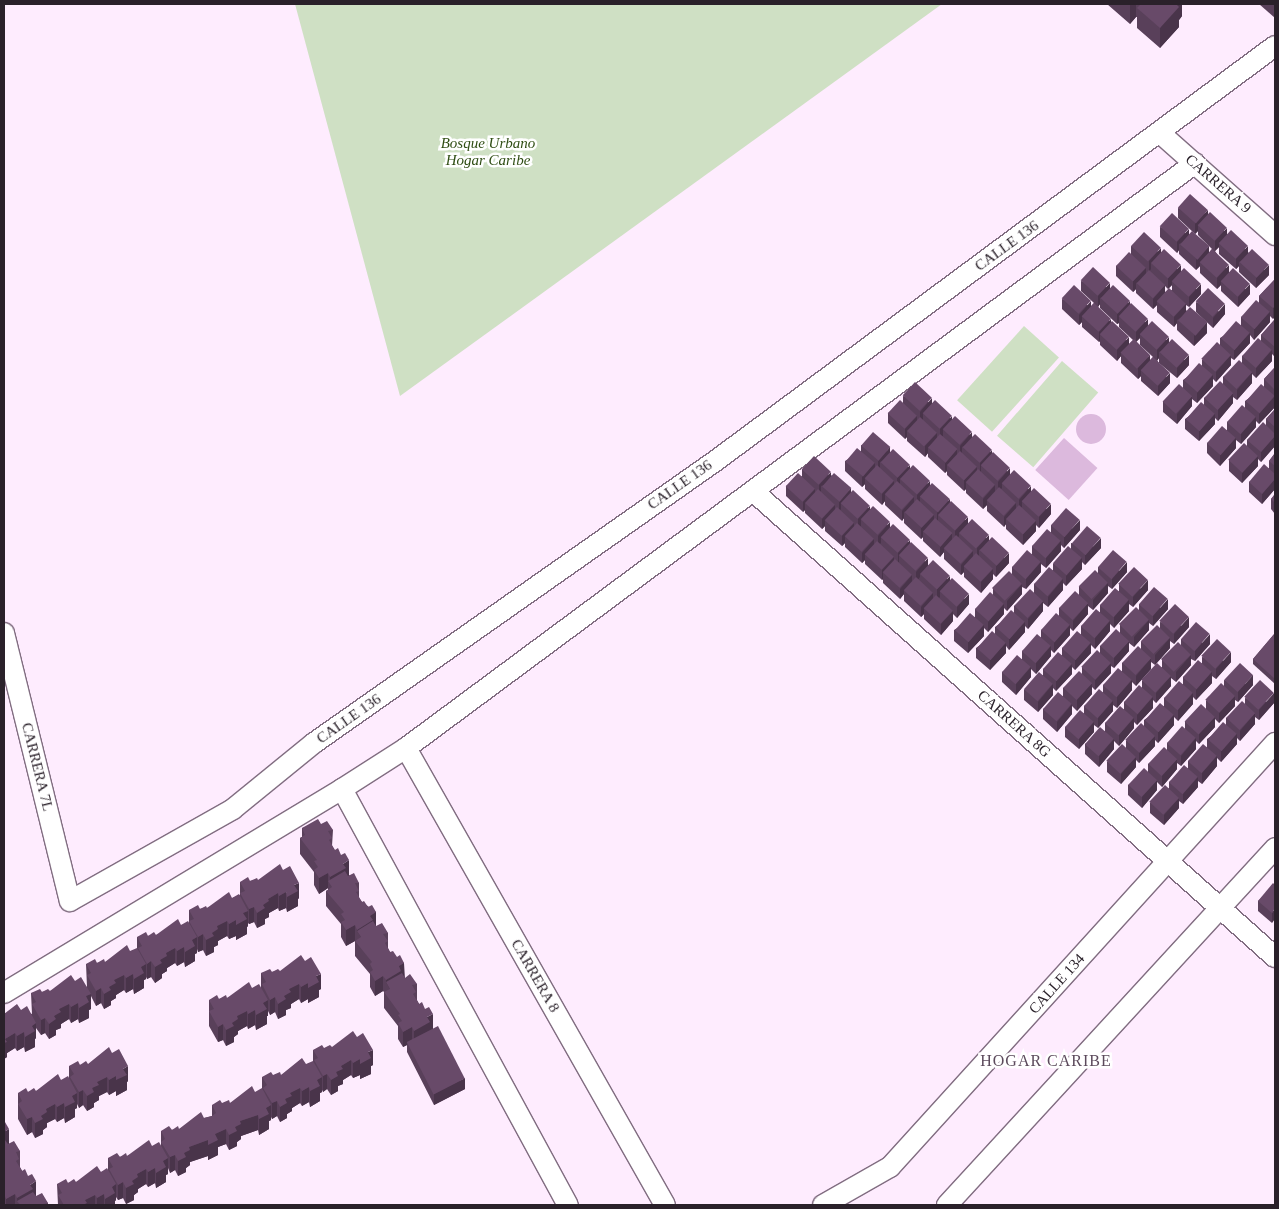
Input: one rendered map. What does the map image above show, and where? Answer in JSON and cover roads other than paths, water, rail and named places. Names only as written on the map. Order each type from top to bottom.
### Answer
[{"type":"street","name":"CALLE 136","points":[[70,902],[233,808],[314,743],[718,459],[1275,46]]},
{"type":"street","name":"CARRERA 9","points":[[1160,133],[1275,235]]},
{"type":"street","points":[[4,993],[342,790],[406,748],[1194,163]]},
{"type":"street","name":"CARRERA 8G","points":[[753,491],[1275,957]]},
{"type":"street","name":"CARRERA 7L","points":[[4,633],[70,902]]},
{"type":"street","name":"CALLE 134","points":[[823,1205],[890,1167],[1275,743]]},
{"type":"street","name":"CARRERA 8","points":[[406,748],[665,1205]]},
{"type":"street","points":[[342,790],[568,1205]]},
{"type":"street","points":[[947,1205],[1275,848]]},
{"type":"district","name":"HOGAR CARIBE","points":[[1046,1061]]},
{"type":"park label","name":"Bosque Urbano Hogar Caribe","points":[[488,152]]}]
